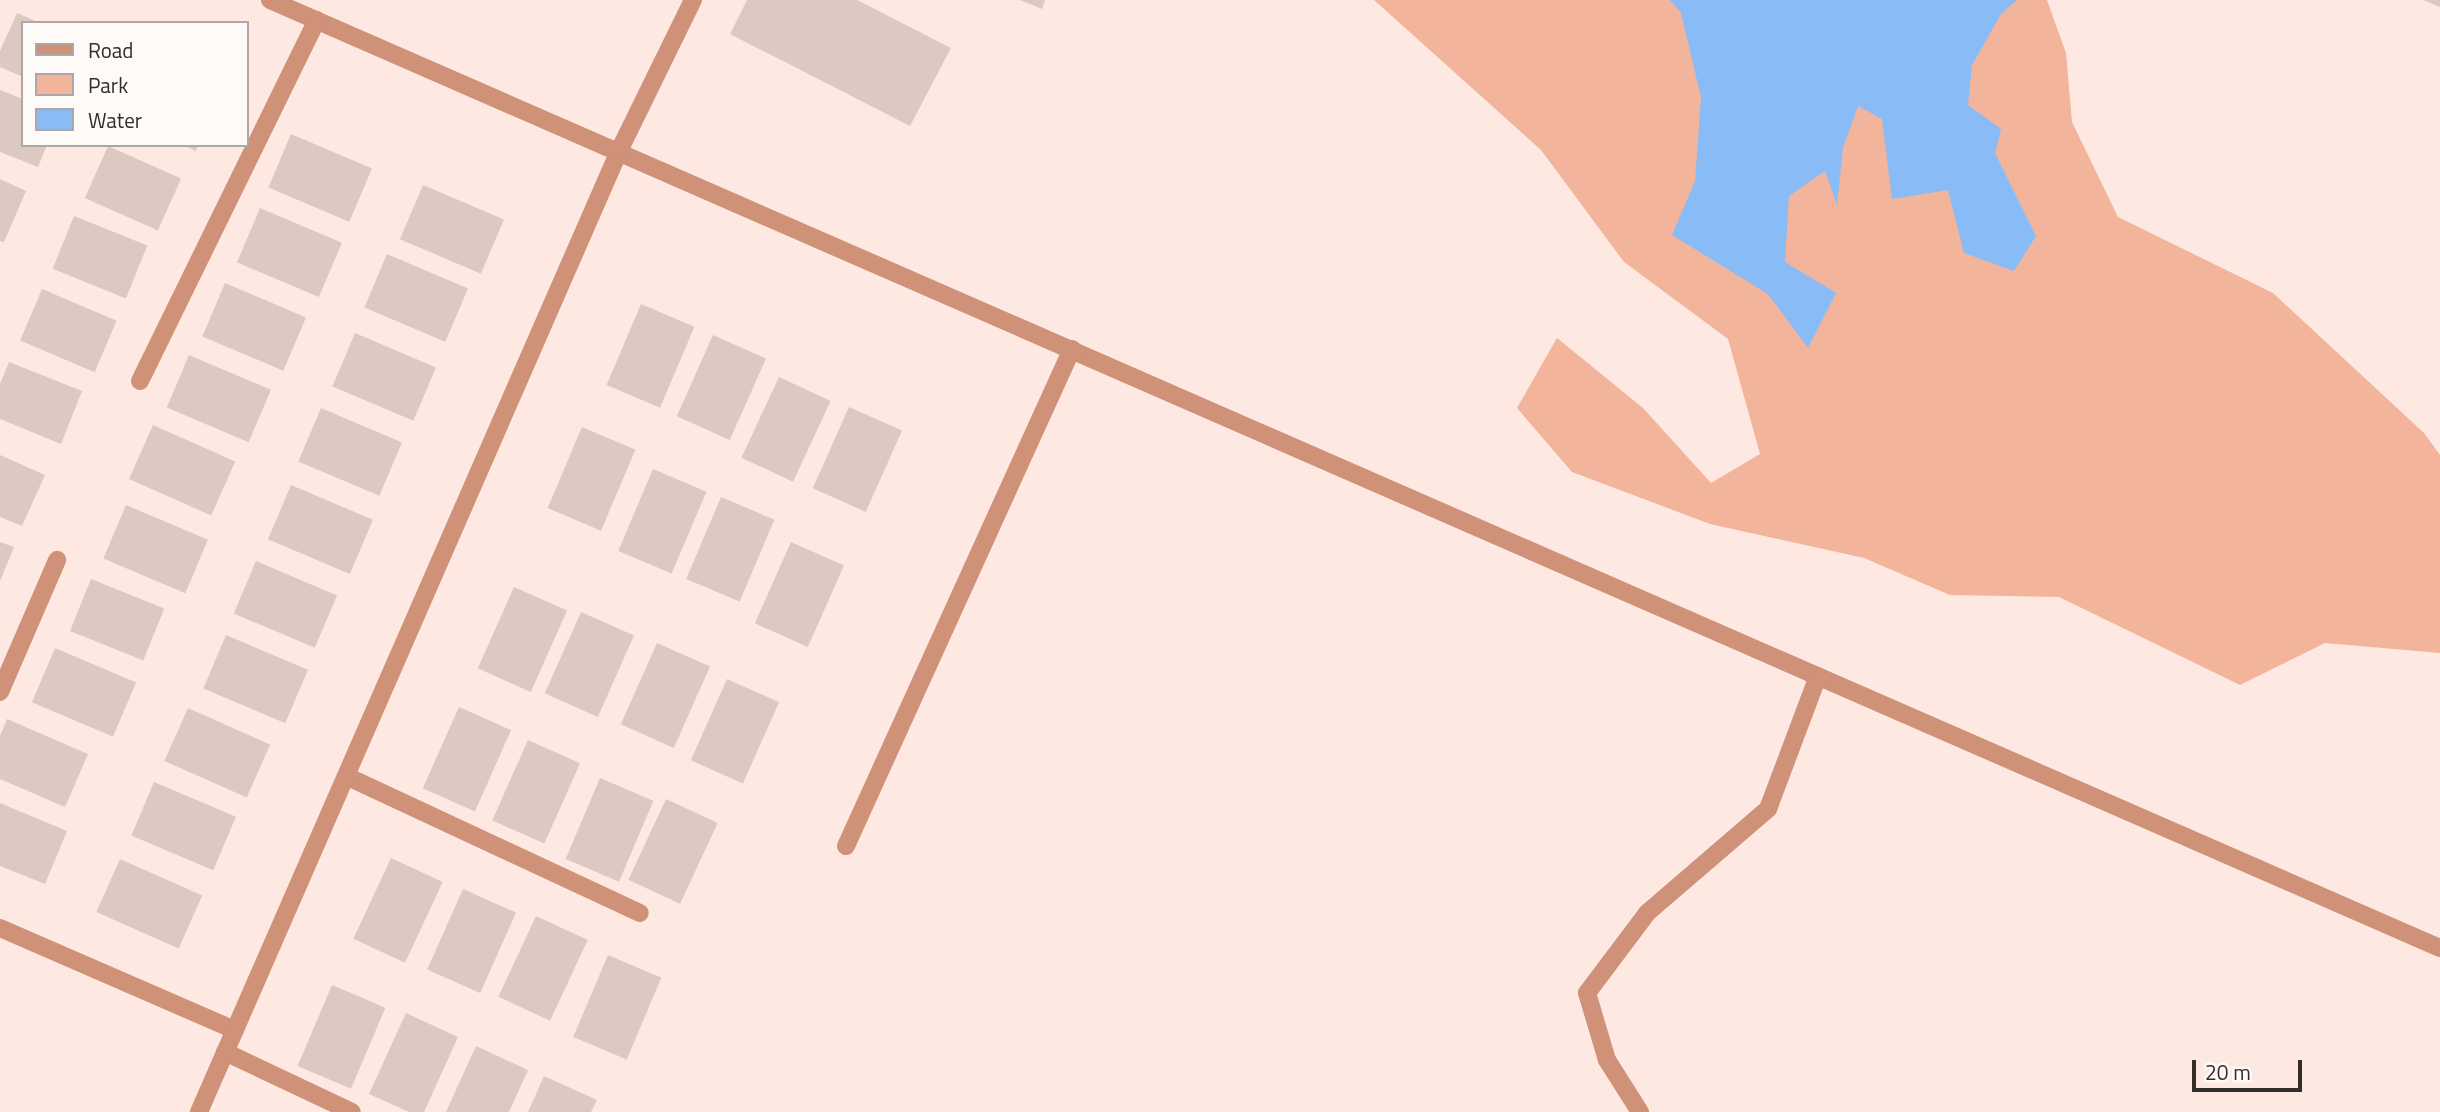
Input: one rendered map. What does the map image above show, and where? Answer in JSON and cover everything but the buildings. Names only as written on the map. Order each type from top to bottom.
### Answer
[{"type":"street","points":[[270,0],[2440,948]]},
{"type":"street","points":[[199,1112],[619,151],[693,0]]},
{"type":"street","points":[[140,381],[317,20]]},
{"type":"street","points":[[846,846],[1072,349]]},
{"type":"street","points":[[0,692],[57,560]]},
{"type":"street","points":[[1640,1112],[1606,1060],[1587,993],[1647,913],[1768,809],[1818,676]]},
{"type":"street","points":[[346,776],[640,912]]},
{"type":"street","points":[[0,928],[235,1030]]},
{"type":"street","points":[[225,1052],[352,1112]]},
{"type":"green space","points":[[1374,0],[2047,0],[2066,53],[2072,122],[2118,217],[2273,293],[2424,433],[2440,455],[2440,653],[2325,643],[2240,685],[2059,597],[1950,595],[1864,558],[1710,524],[1572,472],[1517,408],[1557,338],[1643,408],[1711,483],[1760,454],[1728,339],[1624,262],[1541,150]]},
{"type":"water","points":[[1670,0],[2017,0],[2001,14],[1972,65],[1968,105],[2001,129],[1995,153],[2036,236],[2014,271],[1964,253],[1948,190],[1892,199],[1882,119],[1858,106],[1843,148],[1837,205],[1825,171],[1789,196],[1785,262],[1836,293],[1808,348],[1768,294],[1672,235],[1695,181],[1701,97],[1681,13]]}]
